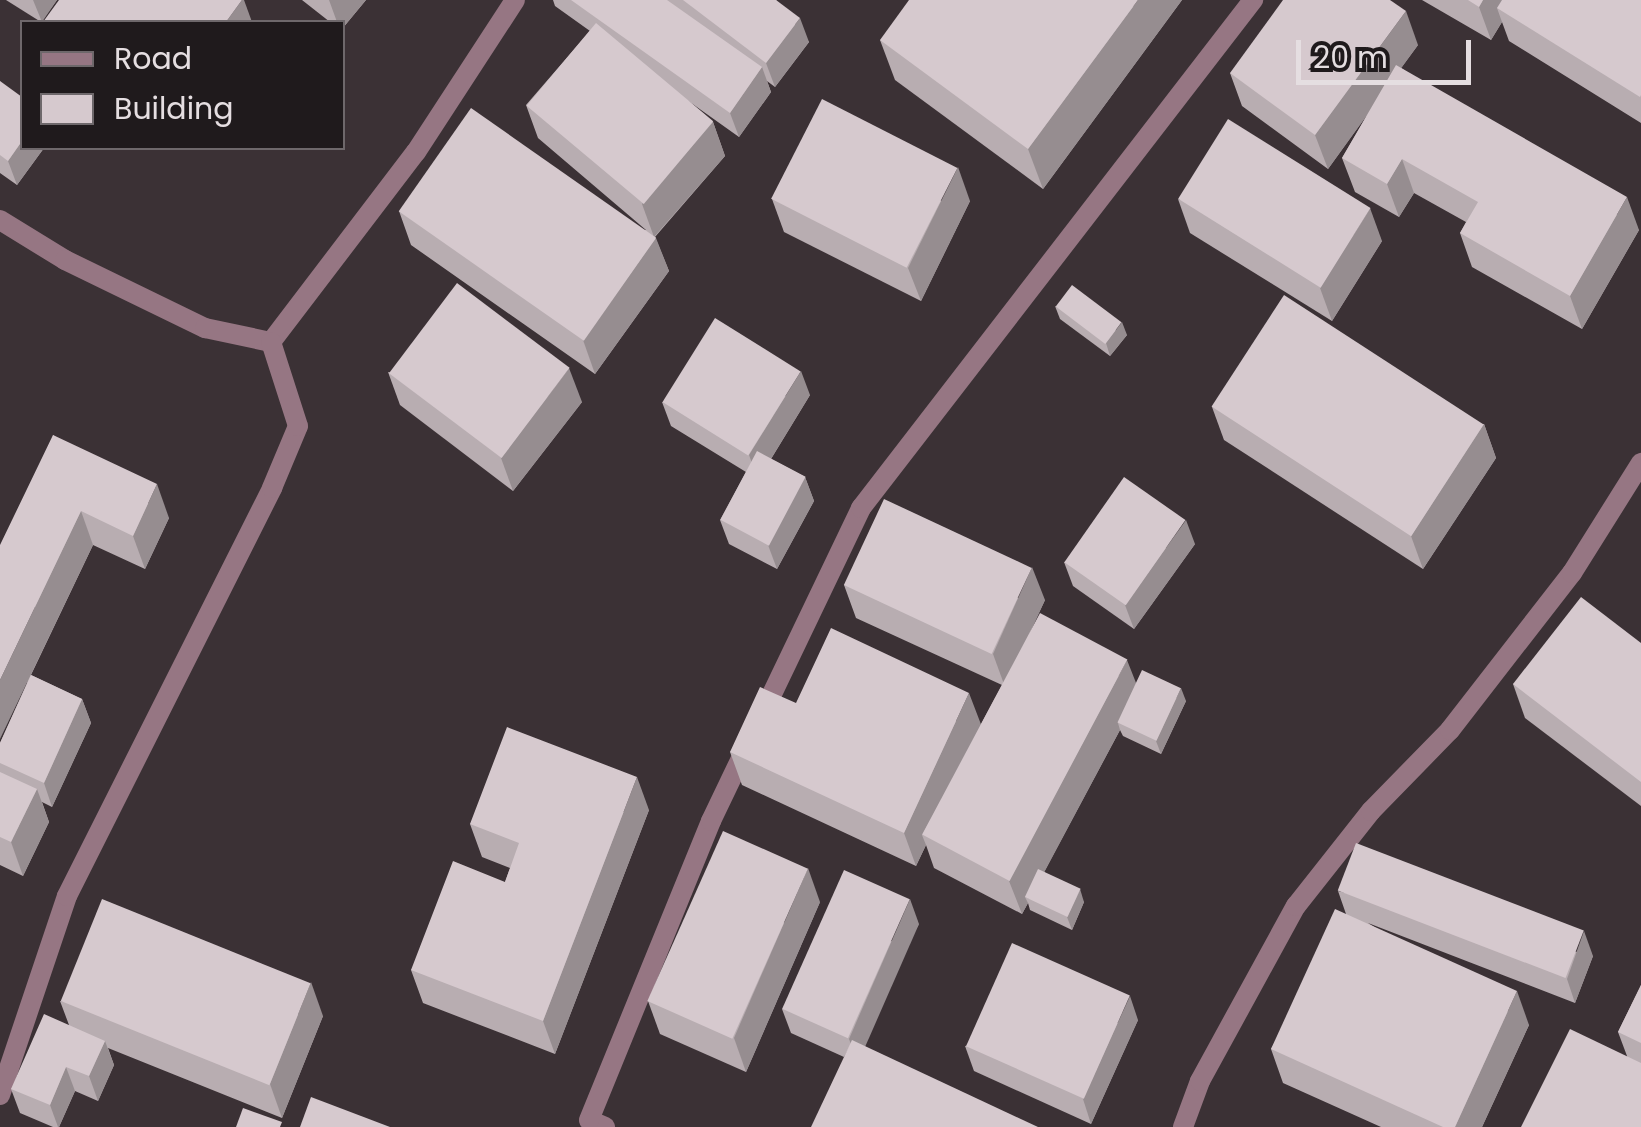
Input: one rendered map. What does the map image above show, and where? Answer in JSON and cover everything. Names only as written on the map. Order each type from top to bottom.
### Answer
[{"type":"street","points":[[271,342],[416,152],[515,0]]},
{"type":"street","points":[[605,1127],[588,1120],[712,821],[861,508],[1252,0]]},
{"type":"street","points":[[0,220],[65,260],[206,328],[271,342]]},
{"type":"street","points":[[0,1095],[67,896],[272,488],[298,426],[271,342]]},
{"type":"street","points":[[1183,1127],[1200,1081],[1296,906],[1371,811],[1450,730],[1572,573],[1641,464]]},
{"type":"building","points":[[59,0],[242,0],[227,20],[44,20]]},
{"type":"building","points":[[571,0],[667,0],[762,67],[730,113]]},
{"type":"building","points":[[683,0],[776,0],[800,18],[766,63]]},
{"type":"building","points":[[909,0],[1138,0],[1028,149],[880,40]]},
{"type":"building","points":[[1283,0],[1390,0],[1406,11],[1315,135],[1230,73]]},
{"type":"building","points":[[1502,0],[1641,0],[1640,97],[1497,8]]},
{"type":"building","points":[[596,23],[713,121],[644,204],[527,106]]},
{"type":"building","points":[[1396,65],[1627,197],[1570,296],[1460,233],[1478,202],[1402,159],[1387,184],[1342,158]]},
{"type":"building","points":[[0,81],[20,96],[20,144],[8,161],[0,155]]},
{"type":"building","points":[[822,99],[957,168],[907,268],[771,199]]},
{"type":"building","points":[[471,108],[656,238],[584,341],[399,211]]},
{"type":"building","points":[[1228,119],[1370,208],[1321,288],[1178,199]]},
{"type":"building","points":[[457,283],[570,368],[502,458],[389,373]]},
{"type":"building","points":[[1072,285],[1122,322],[1105,344],[1056,307]]},
{"type":"building","points":[[1284,295],[1484,425],[1411,536],[1212,407]]},
{"type":"building","points":[[715,318],[801,372],[748,455],[663,402]]},
{"type":"building","points":[[53,435],[157,484],[133,536],[81,511],[0,680],[0,545]]},
{"type":"building","points":[[757,451],[806,477],[769,546],[720,520]]},
{"type":"building","points":[[1124,477],[1185,520],[1126,605],[1064,562]]},
{"type":"building","points":[[884,499],[1032,568],[992,654],[844,585]]},
{"type":"building","points":[[1581,597],[1641,643],[1641,782],[1513,684]]},
{"type":"building","points":[[1040,613],[1127,659],[1010,881],[922,835]]},
{"type":"building","points":[[831,628],[969,693],[904,833],[730,752],[760,687],[796,703]]},
{"type":"building","points":[[1142,670],[1181,688],[1156,741],[1117,723]]},
{"type":"building","points":[[31,675],[82,699],[44,783],[0,763],[0,743]]},
{"type":"building","points":[[507,727],[637,777],[543,1021],[411,970],[453,861],[505,882],[519,843],[470,824]]},
{"type":"building","points":[[0,772],[37,789],[11,842],[0,837]]},
{"type":"building","points":[[723,831],[808,869],[732,1039],[647,1001]]},
{"type":"building","points":[[1356,843],[1584,930],[1566,978],[1338,891]]},
{"type":"building","points":[[1038,869],[1081,889],[1067,917],[1025,897]]},
{"type":"building","points":[[844,870],[910,899],[848,1038],[782,1009]]},
{"type":"building","points":[[102,899],[311,983],[269,1085],[61,1001]]},
{"type":"building","points":[[1335,909],[1517,991],[1455,1127],[1443,1127],[1271,1049]]},
{"type":"building","points":[[1012,943],[1130,995],[1084,1099],[966,1046]]},
{"type":"building","points":[[1641,985],[1641,1043],[1618,1032]]},
{"type":"building","points":[[44,1014],[105,1041],[89,1076],[66,1067],[50,1105],[11,1089]]},
{"type":"building","points":[[1570,1029],[1641,1063],[1641,1127],[1521,1127]]},
{"type":"building","points":[[852,1040],[1038,1127],[811,1127]]},
{"type":"building","points":[[311,1097],[390,1127],[300,1127]]},
{"type":"building","points":[[243,1108],[282,1122],[280,1127],[236,1127]]}]
